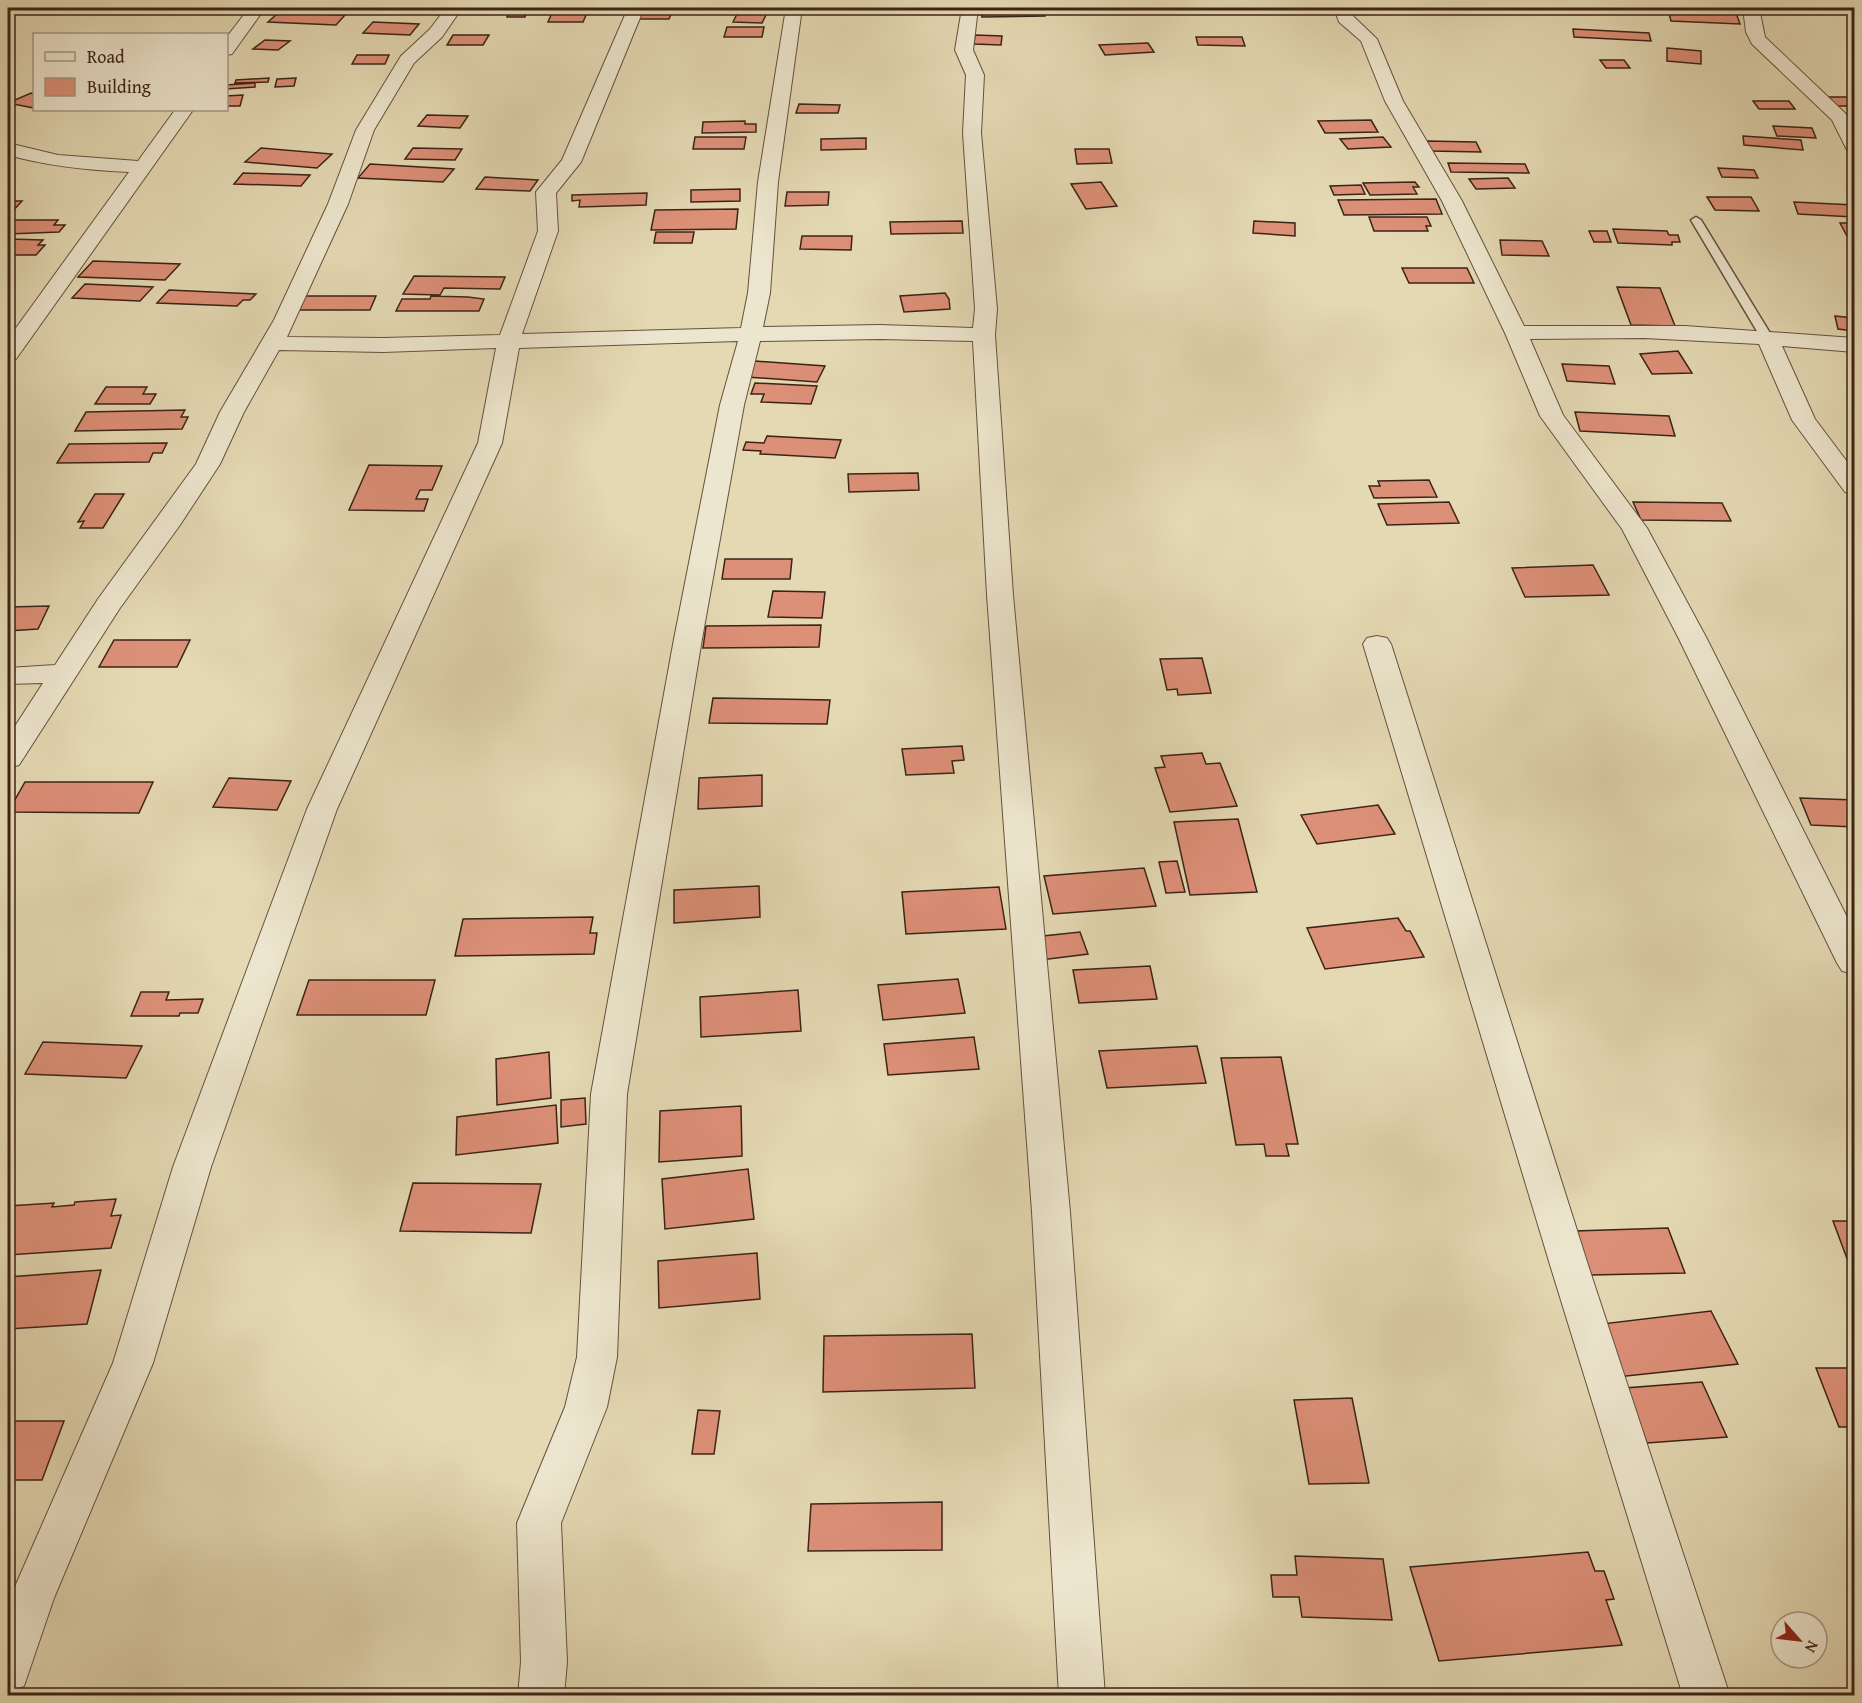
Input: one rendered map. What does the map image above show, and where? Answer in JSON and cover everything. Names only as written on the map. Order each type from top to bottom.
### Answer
[{"type":"street","points":[[228,47],[257,8]]},
{"type":"street","points":[[8,759],[108,605],[171,520],[208,464],[232,412],[285,320],[338,204],[365,129],[407,60],[436,33],[454,8]]},
{"type":"street","points":[[8,1671],[32,1598],[132,1364],[192,1167],[322,809],[490,442],[509,340],[548,231],[546,192],[571,162],[636,8]]},
{"type":"street","points":[[541,1695],[544,1662],[539,1523],[586,1407],[597,1357],[609,1094],[688,639],[732,405],[751,334],[759,293],[768,182],[794,8]]},
{"type":"street","points":[[970,8],[964,50],[975,75],[972,133],[986,309],[984,335],[1001,607],[1051,1212],[1082,1695]]},
{"type":"street","points":[[1342,8],[1345,18],[1369,39],[1394,101],[1452,201],[1516,333],[1552,416],[1634,528],[1854,963]]},
{"type":"street","points":[[1751,8],[1754,32],[1758,40],[1782,60],[1840,118],[1854,146]]},
{"type":"street","points":[[8,354],[183,111]]},
{"type":"street","points":[[8,150],[46,160],[78,165],[143,167]]},
{"type":"street","points":[[1516,333],[1616,329],[1854,345]]},
{"type":"street","points":[[271,343],[383,345],[880,332],[984,335]]},
{"type":"street","points":[[1767,338],[1804,420],[1854,487]]},
{"type":"street","points":[[1377,644],[1570,1268],[1707,1695]]},
{"type":"street","points":[[8,676],[65,673]]},
{"type":"lane","points":[[1696,220],[1767,338]]},
{"type":"building","points":[[511,8],[528,8],[525,17],[507,17]]},
{"type":"building","points":[[639,9],[673,10],[669,19],[635,19]]},
{"type":"building","points":[[1044,9],[1045,16],[982,17],[981,10]]},
{"type":"building","points":[[739,10],[768,11],[762,23],[733,22]]},
{"type":"building","points":[[1668,10],[1736,13],[1740,24],[1671,21]]},
{"type":"building","points":[[278,13],[345,15],[336,25],[268,22]]},
{"type":"building","points":[[552,13],[587,13],[583,22],[548,22]]},
{"type":"building","points":[[373,22],[419,24],[410,35],[363,33]]},
{"type":"building","points":[[727,27],[764,27],[762,37],[724,37]]},
{"type":"building","points":[[1573,29],[1649,33],[1651,41],[1574,37]]},
{"type":"building","points":[[453,35],[489,35],[483,45],[447,45]]},
{"type":"building","points":[[975,35],[1002,36],[1001,45],[974,44]]},
{"type":"building","points":[[1196,37],[1242,37],[1245,46],[1198,45]]},
{"type":"building","points":[[265,40],[290,41],[278,50],[253,49]]},
{"type":"building","points":[[1148,43],[1154,52],[1105,55],[1099,45]]},
{"type":"building","points":[[1667,48],[1701,51],[1701,64],[1667,61]]},
{"type":"building","points":[[357,55],[389,55],[385,64],[352,64]]},
{"type":"building","points":[[1600,60],[1624,60],[1630,68],[1606,68]]},
{"type":"building","points":[[269,78],[268,82],[235,83],[236,80]]},
{"type":"building","points":[[296,78],[294,86],[275,87],[277,79]]},
{"type":"building","points":[[255,83],[255,87],[228,89],[228,85]]},
{"type":"building","points":[[31,93],[33,94],[33,108],[8,103]]},
{"type":"building","points":[[243,95],[240,106],[228,106],[228,96]]},
{"type":"building","points":[[1829,97],[1854,97],[1854,106],[1835,106]]},
{"type":"building","points":[[1753,101],[1789,101],[1795,109],[1759,109]]},
{"type":"building","points":[[799,104],[840,105],[838,113],[796,113]]},
{"type":"building","points":[[427,115],[468,116],[460,128],[418,126]]},
{"type":"building","points":[[1371,120],[1378,132],[1325,133],[1318,121]]},
{"type":"building","points":[[745,121],[745,124],[756,124],[756,132],[702,133],[703,122]]},
{"type":"building","points":[[1773,126],[1812,128],[1816,138],[1777,136]]},
{"type":"building","points":[[1743,136],[1801,140],[1803,150],[1744,145]]},
{"type":"building","points":[[695,137],[746,137],[744,149],[693,149]]},
{"type":"building","points":[[1383,137],[1391,147],[1348,149],[1340,139]]},
{"type":"building","points":[[866,138],[866,149],[821,150],[821,139]]},
{"type":"building","points":[[1426,141],[1476,142],[1481,152],[1430,151]]},
{"type":"building","points":[[261,148],[332,154],[317,168],[245,162]]},
{"type":"building","points":[[413,148],[462,149],[455,160],[405,159]]},
{"type":"building","points":[[1075,149],[1109,149],[1112,163],[1077,164]]},
{"type":"building","points":[[1448,163],[1525,164],[1529,173],[1451,172]]},
{"type":"building","points":[[370,164],[454,169],[443,182],[358,178]]},
{"type":"building","points":[[1718,168],[1754,170],[1758,178],[1722,177]]},
{"type":"building","points":[[243,173],[310,175],[301,186],[234,184]]},
{"type":"building","points":[[485,177],[538,180],[530,191],[476,189]]},
{"type":"building","points":[[1508,178],[1515,188],[1476,189],[1469,179]]},
{"type":"building","points":[[1101,182],[1117,206],[1086,209],[1071,184]]},
{"type":"building","points":[[1415,182],[1419,187],[1413,187],[1417,194],[1370,195],[1363,183]]},
{"type":"building","points":[[1361,185],[1365,194],[1334,195],[1330,186]]},
{"type":"building","points":[[740,189],[740,201],[691,202],[691,190]]},
{"type":"building","points":[[787,192],[829,192],[828,205],[785,206]]},
{"type":"building","points":[[647,193],[646,205],[579,207],[580,200],[572,201],[572,195]]},
{"type":"building","points":[[1707,197],[1751,197],[1759,211],[1715,210]]},
{"type":"building","points":[[1436,199],[1442,214],[1344,215],[1338,200]]},
{"type":"building","points":[[8,201],[22,201],[11,213],[8,213]]},
{"type":"building","points":[[1794,202],[1854,205],[1854,217],[1798,214]]},
{"type":"building","points":[[738,209],[736,229],[651,230],[655,210]]},
{"type":"building","points":[[1369,217],[1427,217],[1431,226],[1426,226],[1428,231],[1374,231]]},
{"type":"building","points":[[9,220],[58,220],[54,225],[65,225],[59,232],[8,234]]},
{"type":"building","points":[[962,221],[963,233],[891,234],[890,222]]},
{"type":"building","points":[[1254,221],[1295,223],[1295,236],[1253,233]]},
{"type":"building","points":[[1840,223],[1854,223],[1854,236],[1847,236]]},
{"type":"building","points":[[1613,229],[1667,231],[1669,235],[1678,235],[1680,242],[1672,242],[1672,245],[1618,243]]},
{"type":"building","points":[[1589,231],[1607,231],[1611,242],[1594,242]]},
{"type":"building","points":[[656,232],[694,232],[692,243],[654,243]]},
{"type":"building","points":[[802,236],[852,236],[851,250],[800,249]]},
{"type":"building","points":[[8,239],[43,240],[38,245],[45,245],[36,255],[8,255]]},
{"type":"building","points":[[1500,240],[1542,241],[1549,256],[1502,255]]},
{"type":"building","points":[[93,261],[180,264],[165,280],[78,277]]},
{"type":"building","points":[[1402,268],[1467,268],[1474,283],[1409,283]]},
{"type":"building","points":[[414,276],[505,277],[500,289],[444,288],[440,295],[403,294]]},
{"type":"building","points":[[85,284],[153,287],[140,301],[72,298]]},
{"type":"building","points":[[1617,287],[1660,288],[1675,326],[1631,325]]},
{"type":"building","points":[[169,290],[256,294],[250,300],[243,300],[237,306],[157,303]]},
{"type":"building","points":[[945,293],[949,299],[950,309],[904,312],[900,296]]},
{"type":"building","points":[[305,296],[376,296],[370,310],[297,310]]},
{"type":"building","points":[[431,296],[484,299],[479,311],[396,311],[402,299],[430,299]]},
{"type":"building","points":[[1835,316],[1854,318],[1854,331],[1838,329]]},
{"type":"building","points":[[1678,351],[1692,373],[1652,374],[1640,354]]},
{"type":"building","points":[[755,361],[825,366],[817,382],[747,377]]},
{"type":"building","points":[[1562,364],[1609,366],[1615,384],[1567,381]]},
{"type":"building","points":[[755,383],[817,386],[811,404],[761,402],[764,394],[751,394]]},
{"type":"building","points":[[106,387],[147,387],[143,394],[156,394],[150,404],[95,404]]},
{"type":"building","points":[[185,410],[181,417],[188,417],[182,429],[75,431],[86,412]]},
{"type":"building","points":[[1575,412],[1669,416],[1675,436],[1580,431]]},
{"type":"building","points":[[767,436],[841,440],[835,458],[760,454],[761,451],[743,450],[746,442],[764,443]]},
{"type":"building","points":[[167,443],[162,453],[153,453],[149,462],[57,463],[69,444]]},
{"type":"building","points":[[369,465],[442,466],[432,490],[420,490],[416,499],[428,499],[424,511],[349,510]]},
{"type":"building","points":[[918,473],[919,490],[849,492],[848,474]]},
{"type":"building","points":[[1429,480],[1437,497],[1374,498],[1369,486],[1380,486],[1378,481]]},
{"type":"building","points":[[95,494],[124,494],[103,528],[80,528],[84,521],[78,522]]},
{"type":"building","points":[[1449,502],[1459,523],[1387,525],[1378,504]]},
{"type":"building","points":[[1633,502],[1722,503],[1731,521],[1641,520]]},
{"type":"building","points":[[725,559],[792,559],[790,579],[722,579]]},
{"type":"building","points":[[1593,565],[1609,595],[1525,597],[1512,568]]},
{"type":"building","points":[[773,591],[825,592],[822,618],[768,617]]},
{"type":"building","points":[[49,606],[38,629],[8,631],[8,607]]},
{"type":"building","points":[[821,625],[819,647],[703,648],[706,626]]},
{"type":"building","points":[[114,640],[190,640],[177,667],[99,667]]},
{"type":"building","points":[[1202,658],[1211,693],[1178,695],[1177,689],[1167,690],[1160,659]]},
{"type":"building","points":[[713,698],[830,700],[827,724],[709,723]]},
{"type":"building","points":[[962,746],[964,760],[952,761],[954,773],[906,775],[902,749]]},
{"type":"building","points":[[1202,753],[1206,764],[1220,763],[1237,806],[1170,812],[1155,768],[1165,767],[1161,756]]},
{"type":"building","points":[[762,775],[762,806],[698,809],[699,778]]},
{"type":"building","points":[[229,778],[291,781],[277,810],[213,807]]},
{"type":"building","points":[[25,782],[153,782],[139,813],[8,812]]},
{"type":"building","points":[[1800,798],[1854,800],[1854,827],[1811,825]]},
{"type":"building","points":[[1378,805],[1395,834],[1317,844],[1301,815]]},
{"type":"building","points":[[1238,819],[1257,892],[1190,895],[1174,822]]},
{"type":"building","points":[[1177,861],[1185,892],[1166,893],[1159,862]]},
{"type":"building","points":[[1144,868],[1156,906],[1053,914],[1044,876]]},
{"type":"building","points":[[759,886],[760,917],[674,923],[674,890]]},
{"type":"building","points":[[999,887],[1006,929],[906,934],[902,892]]},
{"type":"building","points":[[593,917],[590,933],[597,933],[594,954],[455,956],[463,919]]},
{"type":"building","points":[[1398,918],[1406,931],[1410,931],[1424,957],[1325,969],[1307,928]]},
{"type":"building","points":[[1080,932],[1088,954],[1041,960],[1034,937]]},
{"type":"building","points":[[1150,966],[1157,999],[1079,1003],[1073,970]]},
{"type":"building","points":[[958,979],[965,1013],[883,1020],[878,985]]},
{"type":"building","points":[[309,980],[435,980],[426,1015],[297,1015]]},
{"type":"building","points":[[798,990],[801,1031],[701,1037],[700,997]]},
{"type":"building","points":[[141,992],[169,992],[166,1000],[203,999],[198,1013],[180,1013],[179,1016],[131,1016]]},
{"type":"building","points":[[974,1037],[979,1069],[888,1075],[884,1044]]},
{"type":"building","points":[[43,1042],[142,1046],[126,1078],[25,1074]]},
{"type":"building","points":[[1197,1046],[1206,1083],[1107,1088],[1099,1051]]},
{"type":"building","points":[[549,1052],[551,1098],[497,1105],[496,1059]]},
{"type":"building","points":[[1281,1057],[1298,1144],[1286,1144],[1289,1156],[1266,1156],[1264,1144],[1236,1145],[1221,1058]]},
{"type":"building","points":[[585,1098],[586,1124],[561,1127],[561,1100]]},
{"type":"building","points":[[556,1105],[558,1143],[456,1155],[457,1117]]},
{"type":"building","points":[[741,1106],[742,1156],[659,1162],[660,1111]]},
{"type":"building","points":[[748,1169],[754,1219],[665,1229],[662,1179]]},
{"type":"building","points":[[413,1183],[541,1184],[531,1233],[400,1231]]},
{"type":"building","points":[[116,1199],[111,1216],[121,1215],[111,1248],[8,1255],[8,1206],[54,1203],[52,1207],[74,1205],[75,1202]]},
{"type":"building","points":[[1833,1221],[1854,1221],[1854,1272],[1852,1272]]},
{"type":"building","points":[[1668,1228],[1685,1273],[1591,1275],[1575,1231]]},
{"type":"building","points":[[757,1253],[760,1299],[659,1308],[658,1261]]},
{"type":"building","points":[[101,1270],[87,1324],[8,1329],[8,1277]]},
{"type":"building","points":[[1711,1311],[1738,1364],[1617,1377],[1593,1325]]},
{"type":"building","points":[[972,1334],[975,1388],[823,1392],[824,1336]]},
{"type":"building","points":[[1816,1368],[1854,1368],[1854,1427],[1839,1427]]},
{"type":"building","points":[[1702,1382],[1727,1437],[1647,1443],[1625,1388]]},
{"type":"building","points":[[1352,1398],[1369,1483],[1309,1484],[1294,1400]]},
{"type":"building","points":[[698,1410],[720,1411],[714,1454],[692,1454]]},
{"type":"building","points":[[8,1421],[64,1421],[42,1480],[8,1480]]},
{"type":"building","points":[[942,1502],[942,1550],[808,1551],[811,1504]]},
{"type":"building","points":[[1588,1552],[1595,1571],[1604,1571],[1614,1599],[1606,1600],[1622,1645],[1439,1661],[1410,1567]]},
{"type":"building","points":[[1295,1556],[1383,1559],[1392,1620],[1302,1617],[1299,1597],[1273,1597],[1271,1575],[1297,1575]]}]
